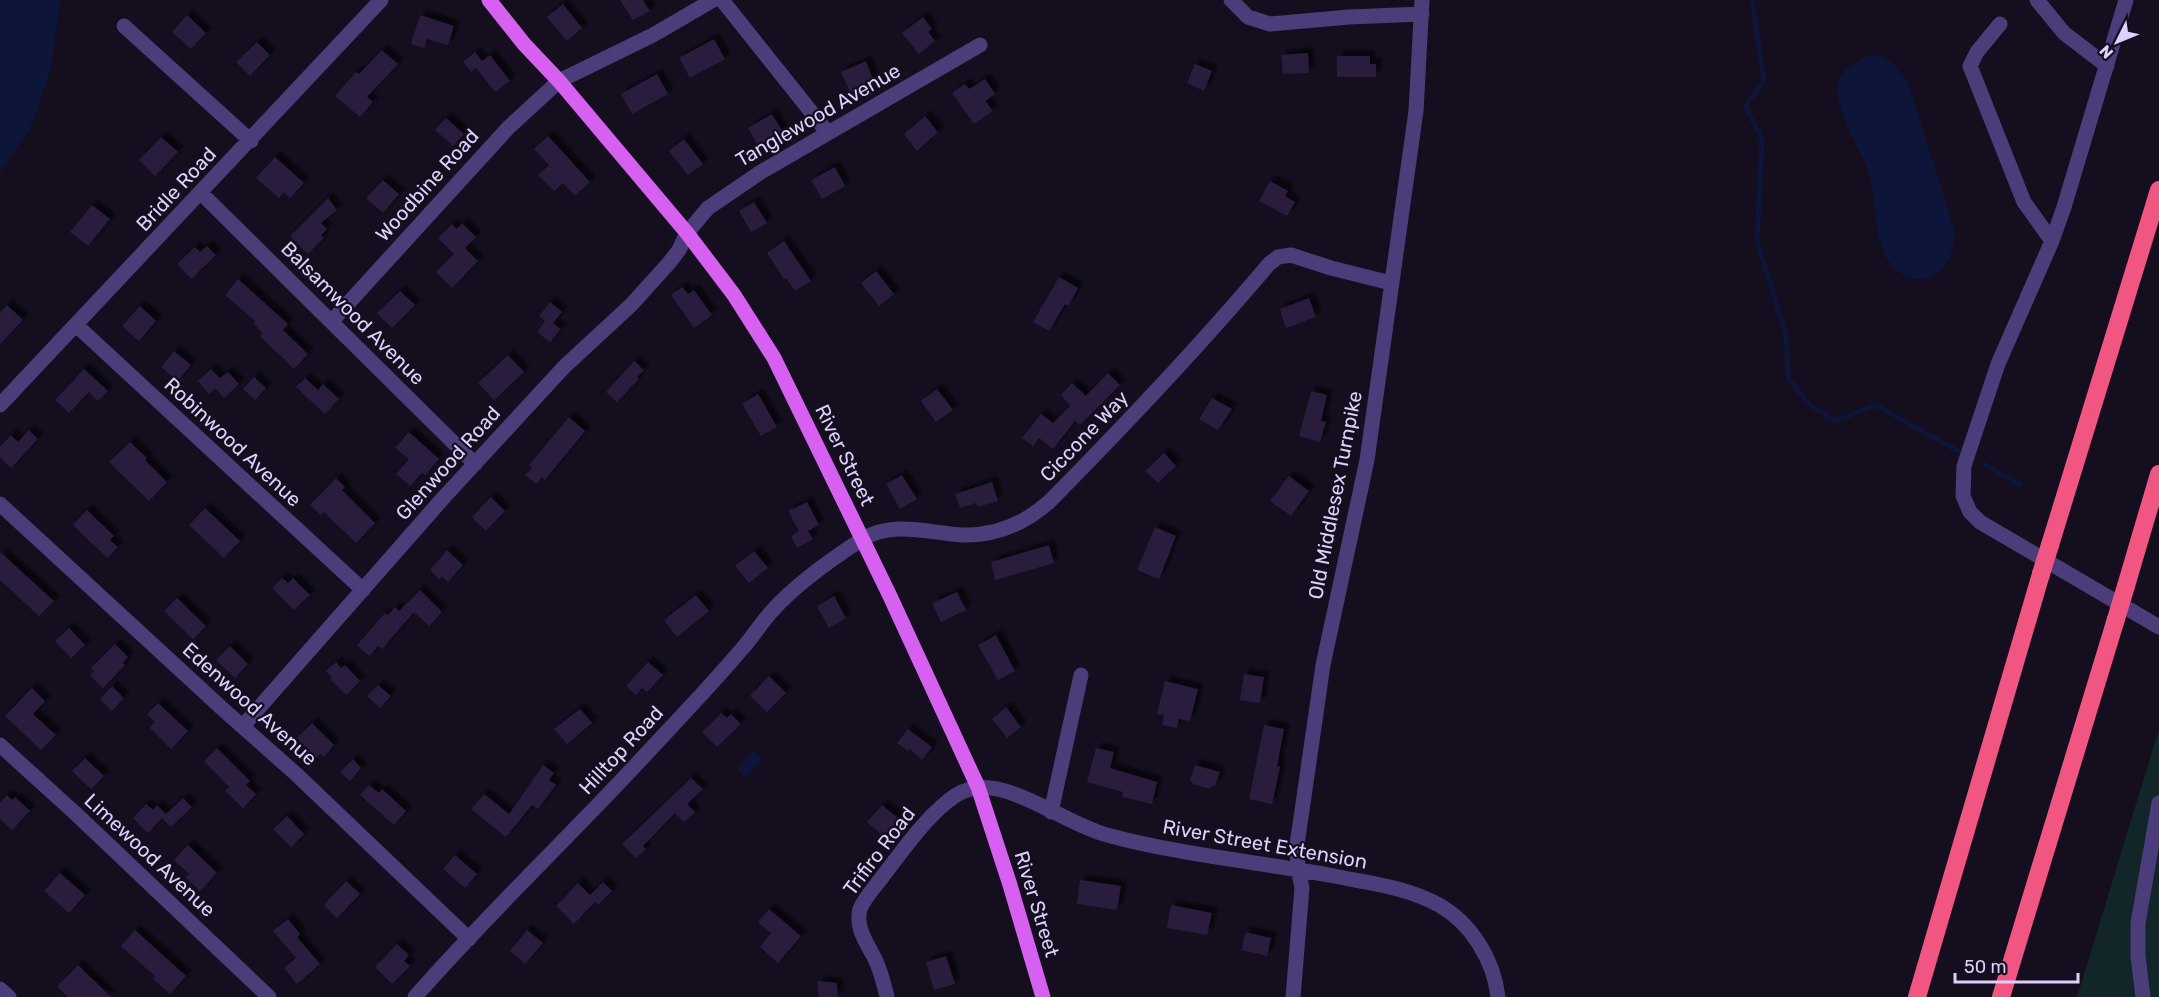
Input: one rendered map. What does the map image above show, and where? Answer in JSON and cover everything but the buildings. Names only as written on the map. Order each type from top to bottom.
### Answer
[{"type":"highway","points":[[1917,997],[2050,545],[2159,190]]},
{"type":"highway","points":[[2001,997],[2159,474]]},
{"type":"main road","name":"River Street","points":[[489,0],[524,44],[559,81],[687,232],[734,295],[774,358],[863,539],[978,787],[1014,896],[1042,997]]},
{"type":"street","name":"Bridle Road","points":[[0,405],[251,141],[381,0]]},
{"type":"street","name":"Woodbine Road","points":[[332,321],[508,128],[559,81],[653,34],[712,0]]},
{"type":"street","points":[[722,0],[828,133]]},
{"type":"street","points":[[1231,0],[1248,17],[1270,24],[1349,17],[1422,7]]},
{"type":"street","points":[[2037,0],[2064,33],[2107,66]]},
{"type":"street","points":[[2126,0],[2064,207],[2052,241],[1994,375],[1964,466],[1963,496],[1972,515],[1987,526],[2159,627]]},
{"type":"street","name":"Old Middlesex Turnpike","points":[[1293,997],[1302,888],[1298,869],[1297,844],[1323,665],[1367,460],[1416,111],[1422,7]]},
{"type":"street","points":[[2000,24],[1977,52],[1970,66],[2024,202],[2052,241]]},
{"type":"street","points":[[124,26],[251,141]]},
{"type":"street","name":"Tanglewood Avenue","points":[[687,232],[702,213],[726,194],[980,45]]},
{"type":"street","name":"Balsamwood Avenue","points":[[201,193],[475,464]]},
{"type":"street","name":"Glenwood Road","points":[[243,726],[564,367],[631,305],[669,264],[679,250],[687,232]]},
{"type":"street","name":"Ciccone Way","points":[[863,539],[884,531],[903,529],[964,535],[990,533],[1008,529],[1031,517],[1077,474],[1210,333],[1269,264],[1282,255],[1291,255],[1391,283]]},
{"type":"street","name":"Robinwood Avenue","points":[[76,325],[363,590]]},
{"type":"street","name":"Edenwood Avenue","points":[[0,504],[296,774],[469,939]]},
{"type":"street","name":"Hilltop Road","points":[[415,997],[634,767],[742,649],[785,597],[863,539]]},
{"type":"street","points":[[1051,812],[1081,675]]},
{"type":"street","name":"Limewood Avenue","points":[[0,745],[269,997]]},
{"type":"street","name":"River Street Extension","points":[[978,787],[1004,789],[1104,834],[1134,842],[1298,869],[1407,892],[1426,899],[1449,912],[1471,933],[1489,963],[1498,997]]},
{"type":"street","name":"Trifiro Road","points":[[887,997],[879,968],[859,927],[860,909],[899,855],[933,814],[955,796],[978,787]]},
{"type":"street","points":[[2143,997],[2138,956],[2139,905],[2159,803]]},
{"type":"street","points":[[0,989],[9,997]]},
{"type":"green space","points":[[2159,729],[2159,997],[2077,997]]},
{"type":"water","points":[[0,0],[61,0],[50,72],[30,129],[0,173]]},
{"type":"water","points":[[1870,55],[1887,60],[1908,82],[1953,225],[1954,237],[1950,257],[1945,266],[1931,277],[1915,279],[1906,277],[1891,265],[1885,255],[1878,232],[1868,172],[1839,103],[1838,91],[1841,77],[1852,65]]},
{"type":"water","points":[[753,751],[762,760],[746,778],[737,769]]},
{"type":"waterway","points":[[1752,0],[1764,81],[1745,106],[1762,139],[1757,241],[1786,335],[1788,378],[1809,404],[1835,421],[1875,405],[1958,451]]},
{"type":"waterway","points":[[1984,464],[2021,485]]}]
